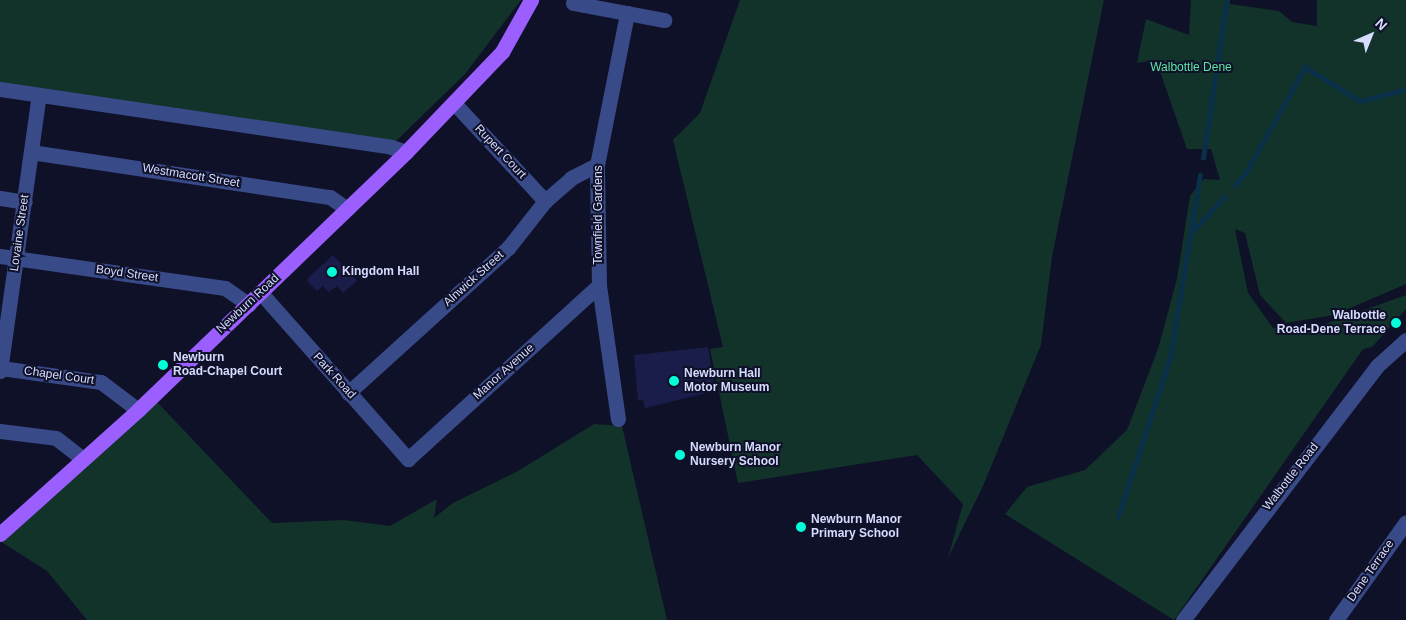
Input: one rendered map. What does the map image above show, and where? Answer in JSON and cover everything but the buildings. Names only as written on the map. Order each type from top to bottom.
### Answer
[{"type":"main road","name":"Newburn Road","points":[[0,534],[138,410],[406,152],[489,67],[531,0]]},
{"type":"street","points":[[573,3],[664,20]]},
{"type":"street","name":"Townfield Gardens","points":[[618,419],[599,285],[597,165],[627,13]]},
{"type":"street","points":[[0,89],[392,147],[406,152]]},
{"type":"street","name":"Lovaine Street","points":[[0,369],[39,95]]},
{"type":"street","name":"Rupert Court","points":[[454,103],[545,200]]},
{"type":"street","name":"Westmacott Street","points":[[31,152],[330,198],[347,209]]},
{"type":"street","name":"Alnwick Street","points":[[348,393],[508,248],[545,200],[570,178],[597,165]]},
{"type":"street","points":[[0,198],[24,202]]},
{"type":"street","name":"Boyd Street","points":[[0,256],[225,288],[249,305]]},
{"type":"street","name":"Manor Avenue","points":[[408,459],[599,285]]},
{"type":"street","name":"Park Road","points":[[260,293],[408,459]]},
{"type":"street","name":"Walbottle Road","points":[[1183,620],[1377,366],[1406,340]]},
{"type":"street","name":"Chapel Court","points":[[0,369],[101,382],[138,410]]},
{"type":"street","points":[[2,435],[56,438],[84,459]]},
{"type":"street","name":"Dene Terrace","points":[[1336,620],[1406,522]]},
{"type":"green space","points":[[0,0],[521,0],[465,74],[395,142],[0,84]]},
{"type":"green space","points":[[740,0],[1104,0],[1052,257],[1041,345],[983,486],[948,558],[963,504],[917,455],[738,483],[710,349],[723,347],[673,140],[700,113]]},
{"type":"green space","name":"Walbottle Dene","points":[[1191,0],[1230,0],[1230,4],[1279,11],[1292,22],[1317,26],[1317,0],[1406,0],[1406,284],[1334,315],[1286,323],[1260,295],[1245,233],[1235,229],[1248,293],[1273,328],[1291,331],[1317,327],[1406,295],[1406,309],[1372,347],[1363,349],[1174,620],[1005,514],[1027,487],[1085,470],[1127,430],[1158,349],[1177,279],[1190,196],[1204,179],[1220,180],[1211,149],[1187,149],[1156,60],[1137,63],[1146,19],[1189,35]]},
{"type":"green space","points":[[157,402],[272,523],[344,520],[390,526],[437,499],[434,518],[453,503],[518,471],[594,424],[622,426],[667,620],[87,620],[47,571],[0,541]]},
{"type":"waterway","points":[[1203,158],[1227,0]]},
{"type":"waterway","points":[[1235,185],[1245,174],[1305,67],[1360,101],[1406,89]]},
{"type":"waterway","points":[[1118,517],[1170,358],[1200,175]]},
{"type":"waterway","points":[[1191,233],[1224,197]]},
{"type":"place","name":"Kingdom Hall","points":[[332,272]]},
{"type":"place","name":"Walbottle Road-Dene Terrace","points":[[1396,323]]},
{"type":"place","name":"Newburn Road-Chapel Court","points":[[163,365]]},
{"type":"place","name":"Newburn Hall Motor Museum","points":[[674,381]]},
{"type":"place","name":"Newburn Manor Nursery School","points":[[680,455]]},
{"type":"place","name":"Newburn Manor Primary School","points":[[801,527]]}]
